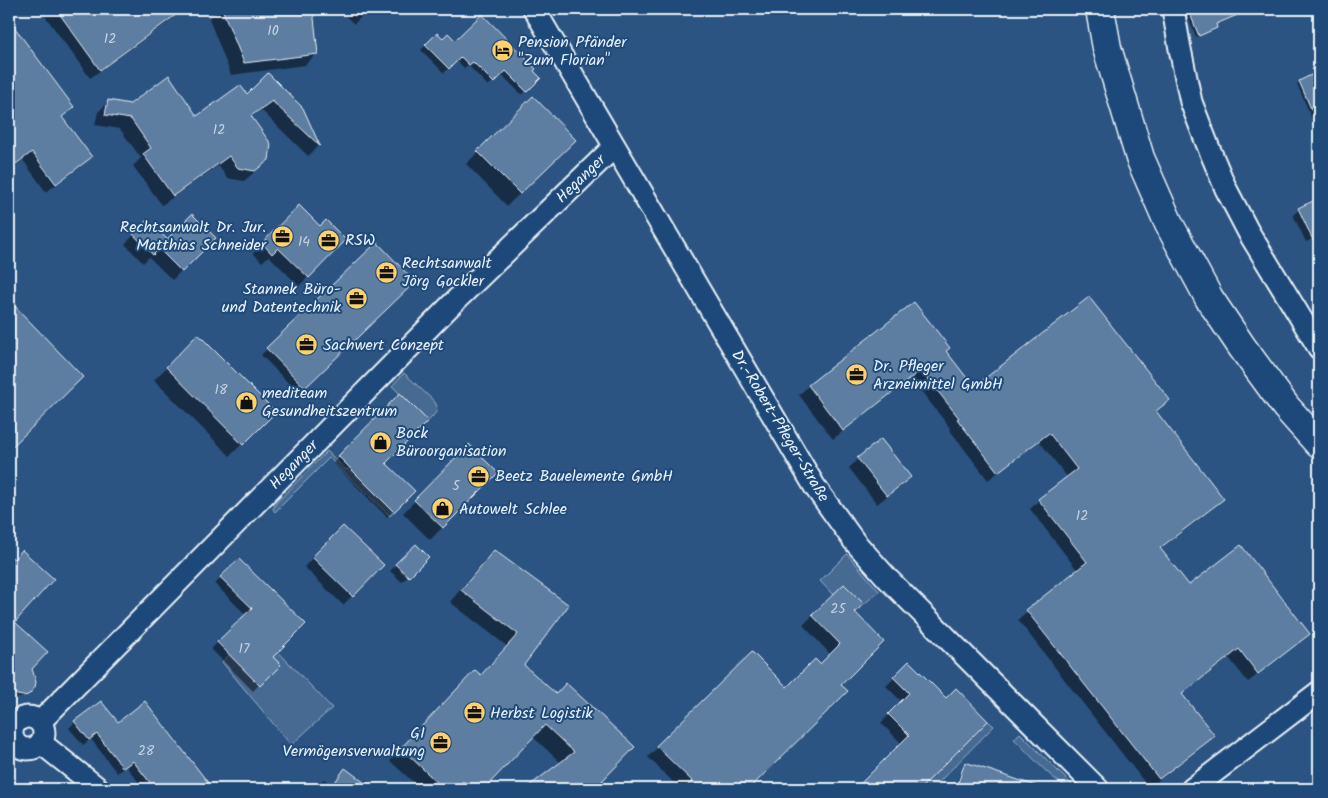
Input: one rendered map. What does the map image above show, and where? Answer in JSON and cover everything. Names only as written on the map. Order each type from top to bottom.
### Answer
[{"type":"main road","points":[[1100,9],[1108,48],[1140,158],[1169,224],[1203,287],[1242,346],[1286,407],[1319,444]]},
{"type":"street","name":"Dr.-Robert-Pfleger-Straße","points":[[534,9],[815,487],[854,541],[888,579],[1098,789]]},
{"type":"street","points":[[1173,9],[1192,102],[1226,189],[1249,233],[1319,348]]},
{"type":"street","name":"Heganger","points":[[40,722],[457,298],[614,147]]},
{"type":"street","points":[[1192,789],[1319,692]]},
{"type":"street","points":[[32,717],[40,722],[44,731],[41,743],[33,749],[13,749],[12,720],[32,717]]},
{"type":"street","points":[[41,743],[100,789]]},
{"type":"shaded area","points":[[404,373],[435,402],[437,410],[428,421],[392,386]]},
{"type":"shaded area","points":[[327,451],[346,470],[350,468],[394,512],[390,516],[329,458],[275,512],[273,509],[276,503]]},
{"type":"shaded area","points":[[847,554],[879,591],[864,604],[844,584],[833,595],[820,581]]},
{"type":"shaded area","points":[[244,616],[332,708],[291,745],[222,662],[229,655],[260,686],[281,665],[238,621]]},
{"type":"shaded area","points":[[988,721],[994,726],[932,789],[920,789]]},
{"type":"shaded area","points":[[1020,733],[1074,789],[1060,783],[1014,739]]},
{"type":"building","points":[[56,9],[184,9],[100,70]]},
{"type":"building","points":[[222,9],[313,9],[318,54],[244,63]]},
{"type":"building","points":[[1188,9],[1252,9],[1216,24],[1217,28],[1199,36]]},
{"type":"building","points":[[482,14],[536,69],[534,71],[541,78],[527,92],[506,71],[494,83],[473,62],[469,65],[461,57],[449,69],[425,45],[437,33],[443,38],[448,33],[455,40]]},
{"type":"building","points":[[9,20],[74,107],[62,117],[92,157],[56,184],[32,152],[16,164],[9,154]]},
{"type":"building","points":[[1319,71],[1319,127],[1299,81]]},
{"type":"building","points":[[268,73],[303,108],[320,146],[272,101],[251,116],[271,144],[269,160],[255,171],[238,168],[229,156],[173,196],[143,154],[151,148],[131,119],[105,115],[108,100],[130,104],[169,75],[197,116],[240,85],[247,94]]},
{"type":"building","points":[[533,96],[576,140],[520,194],[477,151]]},
{"type":"building","points":[[1319,198],[1319,253],[1298,208]]},
{"type":"building","points":[[299,205],[320,226],[326,220],[346,240],[309,278],[278,248],[272,254],[262,243]]},
{"type":"building","points":[[192,214],[216,238],[182,272],[159,249],[153,255],[133,234],[147,220],[167,239]]},
{"type":"building","points":[[377,242],[415,282],[305,388],[266,348]]},
{"type":"building","points":[[1089,297],[1170,400],[1156,411],[1224,499],[1160,548],[1189,585],[1241,545],[1310,634],[1258,674],[1239,649],[1182,694],[1215,736],[1159,779],[1026,610],[1087,562],[1038,499],[1077,469],[1049,433],[998,472],[921,370],[843,431],[808,385],[914,302],[950,348],[946,351],[974,387]]},
{"type":"building","points":[[9,300],[83,377],[9,450]]},
{"type":"building","points":[[198,334],[276,412],[243,445],[166,367]]},
{"type":"building","points":[[400,393],[428,421],[386,463],[415,491],[394,512],[338,456]]},
{"type":"building","points":[[881,439],[911,477],[887,496],[857,458]]},
{"type":"building","points":[[469,444],[498,473],[443,528],[414,500]]},
{"type":"building","points":[[343,526],[384,565],[353,597],[312,557]]},
{"type":"building","points":[[416,544],[429,557],[409,577],[395,564]]},
{"type":"building","points":[[22,550],[54,579],[15,622],[48,652],[32,669],[36,682],[35,687],[28,695],[23,696],[13,692],[9,683],[9,555],[14,559]]},
{"type":"building","points":[[494,550],[569,605],[524,665],[556,694],[566,683],[635,747],[602,781],[605,784],[598,789],[525,789],[574,752],[545,725],[484,789],[472,789],[463,781],[455,789],[444,789],[401,748],[475,670],[481,675],[518,634],[461,590]]},
{"type":"building","points":[[239,559],[306,624],[273,657],[281,665],[260,686],[217,642],[252,608],[220,577]]},
{"type":"building","points":[[844,584],[864,604],[855,612],[884,642],[841,685],[848,691],[749,789],[684,789],[692,781],[656,746],[752,652],[787,687],[815,659],[820,664],[840,644],[812,615]]},
{"type":"building","points":[[909,661],[946,698],[956,688],[988,721],[920,789],[855,789],[909,735],[888,714],[909,693],[893,677]]},
{"type":"building","points":[[101,701],[118,722],[145,701],[213,789],[155,789],[133,761],[123,768],[97,734],[89,740],[74,721]]},
{"type":"building","points":[[965,762],[1039,787],[1039,789],[956,789]]},
{"type":"building","points":[[345,768],[373,789],[330,789]]},
{"type":"place","name":"Pension Pfänder \"Zum Florian\"","points":[[502,51]]},
{"type":"place","name":"Rechtsanwalt Dr. Jur. Matthias Schneider","points":[[282,236]]},
{"type":"place","name":"RSW","points":[[329,240]]},
{"type":"place","name":"Rechtsanwalt Jörg Gockler","points":[[386,272]]},
{"type":"place","name":"Stannek Büro- und Datentechnik","points":[[357,298]]},
{"type":"place","name":"Sachwert Conzept","points":[[307,345]]},
{"type":"place","name":"Dr. Pfleger Arzneimittel GmbH","points":[[857,375]]},
{"type":"place","name":"mediteam Gesundheitszentrum","points":[[246,402]]},
{"type":"place","name":"Bock Büroorganisation","points":[[380,442]]},
{"type":"place","name":"Beetz Bauelemente GmbH","points":[[479,476]]},
{"type":"place","name":"Autowelt Schlee","points":[[443,509]]},
{"type":"place","name":"Herbst Logistik","points":[[474,713]]},
{"type":"place","name":"GI Vermögensverwaltung","points":[[441,742]]}]
